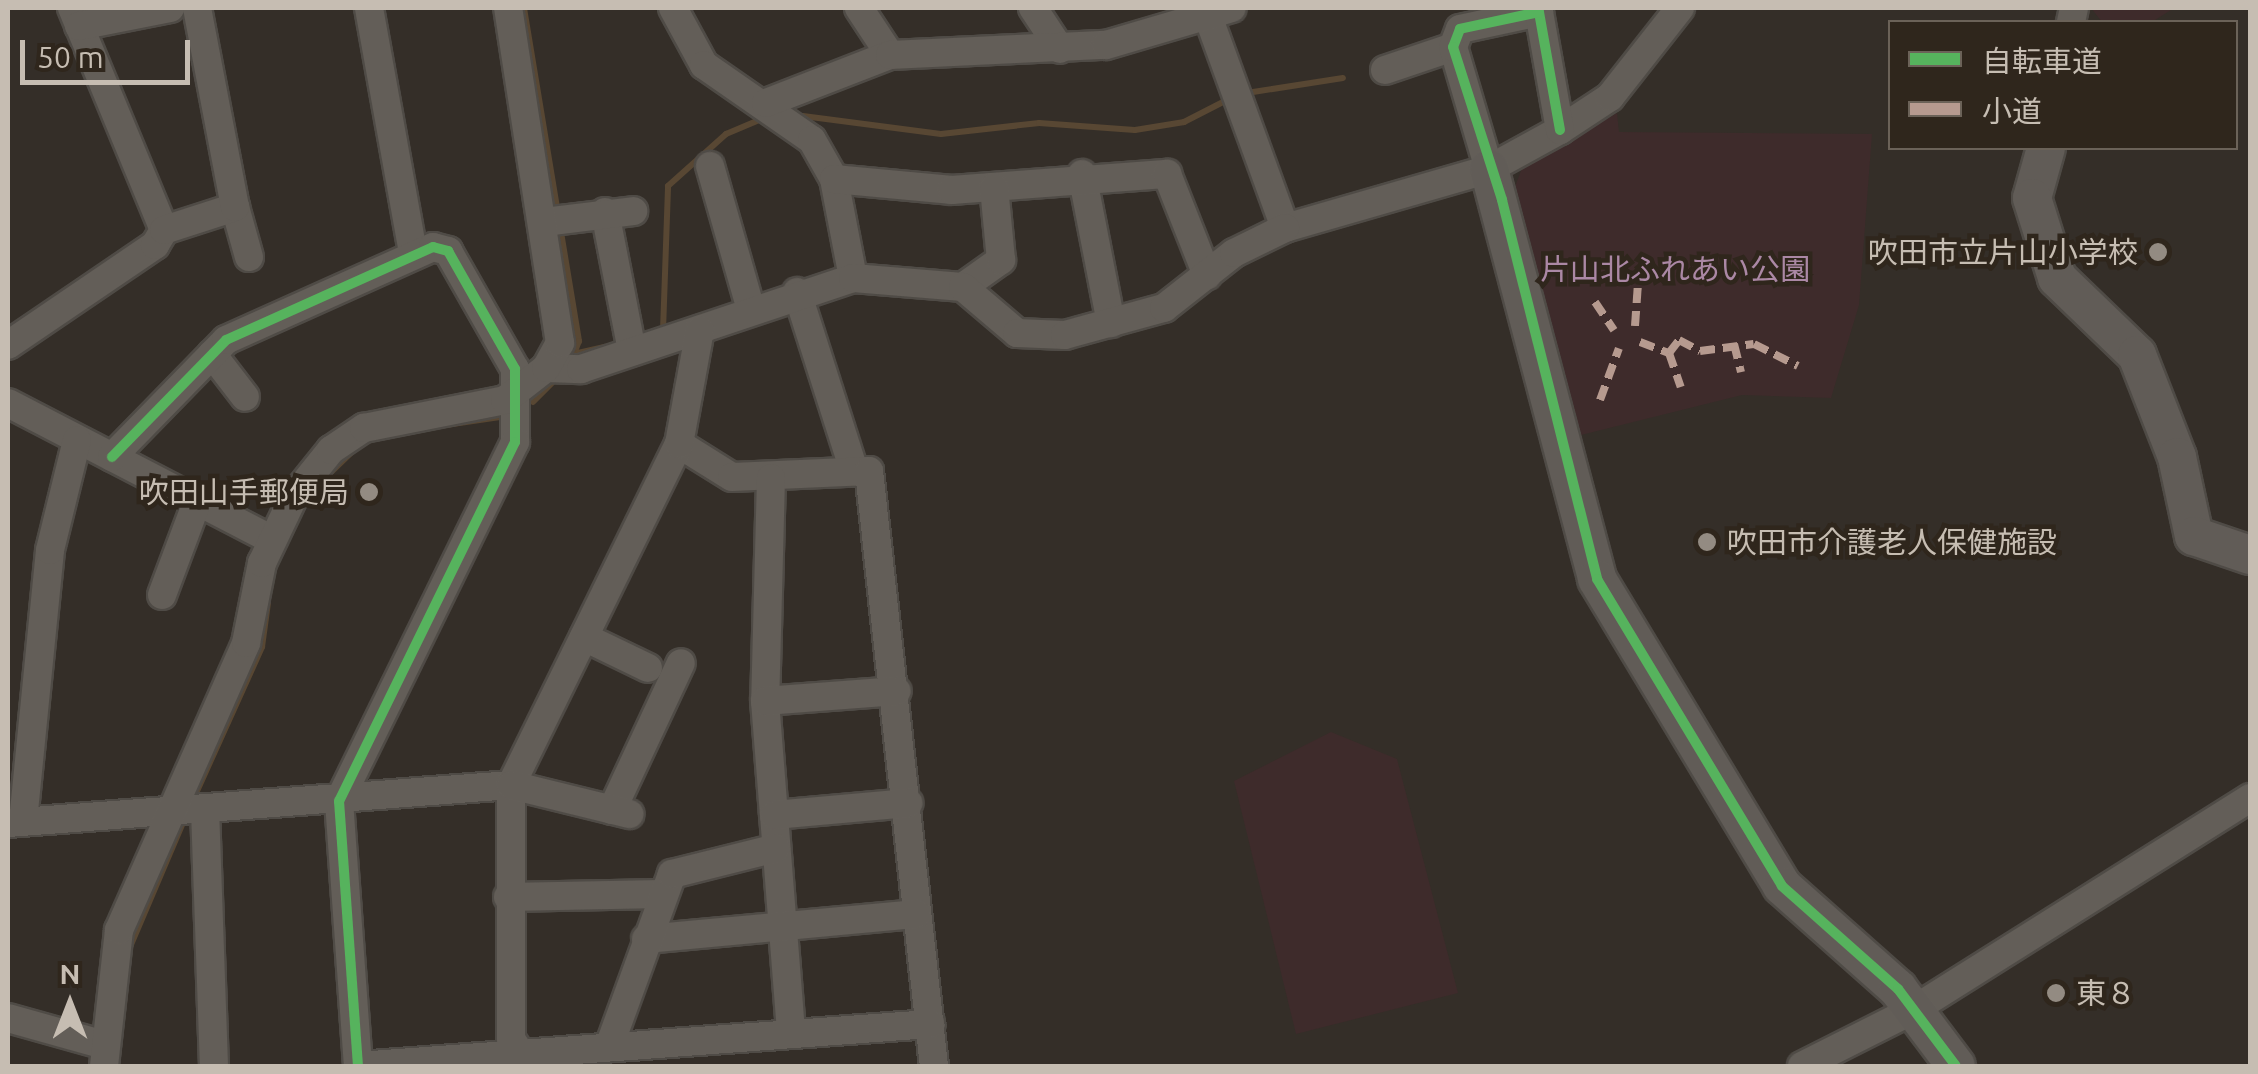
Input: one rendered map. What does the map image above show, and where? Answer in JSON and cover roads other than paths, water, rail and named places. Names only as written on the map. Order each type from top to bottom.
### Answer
[{"type":"street","points":[[164,230],[76,17],[170,8]]},
{"type":"street","points":[[197,8],[235,207],[249,257]]},
{"type":"street","points":[[369,8],[413,253]]},
{"type":"street","points":[[508,8],[556,221],[561,329],[558,369]]},
{"type":"street","points":[[673,8],[704,64],[766,103],[812,140],[834,179],[853,278]]},
{"type":"street","points":[[859,8],[890,55]]},
{"type":"street","points":[[1033,8],[1060,49]]},
{"type":"street","points":[[8,1018],[104,1056],[119,930],[188,809],[246,643],[270,539],[318,463],[364,428],[495,404],[558,369],[632,351],[798,292],[853,278],[964,287],[1017,332],[1066,335],[1164,308],[1206,275],[1285,228],[1489,170],[1560,130],[1610,96],[1680,8]]},
{"type":"street","points":[[766,103],[890,55],[1060,49],[1217,12],[1285,228]]},
{"type":"street","points":[[1560,130],[1539,12],[1460,29],[1453,47],[1597,579],[1782,886],[1916,1009],[1956,1066]]},
{"type":"street","points":[[1386,70],[1453,47]]},
{"type":"street","points":[[2045,150],[2032,198],[2058,278],[2137,355],[2176,456],[2194,536],[2250,555]]},
{"type":"street","points":[[710,166],[751,310]]},
{"type":"street","points":[[834,179],[994,187],[1082,174],[1167,174],[1206,275]]},
{"type":"street","points":[[1082,174],[1111,323]]},
{"type":"street","points":[[964,287],[1000,260],[994,187]]},
{"type":"street","points":[[8,345],[155,245],[164,230],[235,207]]},
{"type":"street","points":[[556,221],[619,212],[632,351]]},
{"type":"street","points":[[112,456],[212,354],[413,253],[448,251],[520,389],[515,442],[340,801],[358,1067],[524,1060],[609,1047],[930,1024]]},
{"type":"street","points":[[798,292],[854,471]]},
{"type":"street","points":[[524,1060],[511,1039],[511,785],[679,444],[700,330]]},
{"type":"street","points":[[212,354],[244,397]]},
{"type":"street","points":[[8,403],[270,539]]},
{"type":"street","points":[[77,440],[50,550],[15,822],[340,801],[511,785],[620,812],[681,663]]},
{"type":"street","points":[[679,444],[732,477],[869,471],[897,691],[934,1066]]},
{"type":"street","points":[[770,478],[765,701],[791,1031]]},
{"type":"street","points":[[162,595],[197,502]]},
{"type":"street","points":[[584,637],[648,668]]},
{"type":"street","points":[[765,701],[897,691]]},
{"type":"street","points":[[1802,1066],[1916,1009],[2250,798]]},
{"type":"street","points":[[774,816],[908,804]]},
{"type":"street","points":[[188,809],[214,1066]]},
{"type":"street","points":[[609,1047],[661,894],[672,874],[776,848]]},
{"type":"street","points":[[508,897],[661,894]]},
{"type":"street","points":[[646,939],[918,914]]},
{"type":"waterway","points":[[524,8],[558,213]]},
{"type":"waterway","points":[[1253,92],[1343,78]]},
{"type":"waterway","points":[[803,116],[941,134],[1039,123],[1135,130],[1184,122],[1225,101]]},
{"type":"waterway","points":[[663,331],[668,186],[726,134],[764,118]]},
{"type":"waterway","points":[[560,226],[579,341],[572,359]]},
{"type":"waterway","points":[[578,353],[605,347]]},
{"type":"waterway","points":[[533,402],[558,377]]},
{"type":"waterway","points":[[446,425],[508,416]]},
{"type":"waterway","points":[[327,476],[354,450]]},
{"type":"waterway","points":[[193,800],[262,647],[268,603]]},
{"type":"waterway","points":[[130,947],[186,816]]},
{"type":"place","name":"吹田市立片山小学校","points":[[2158,252]]},
{"type":"place","name":"吹田山手郵便局","points":[[369,492]]},
{"type":"place","name":"吹田市介護老人保健施設","points":[[1707,542]]},
{"type":"place","name":"東８","points":[[2056,993]]},
{"type":"park label","name":"片山北ふれあい公園","points":[[1675,269]]}]
